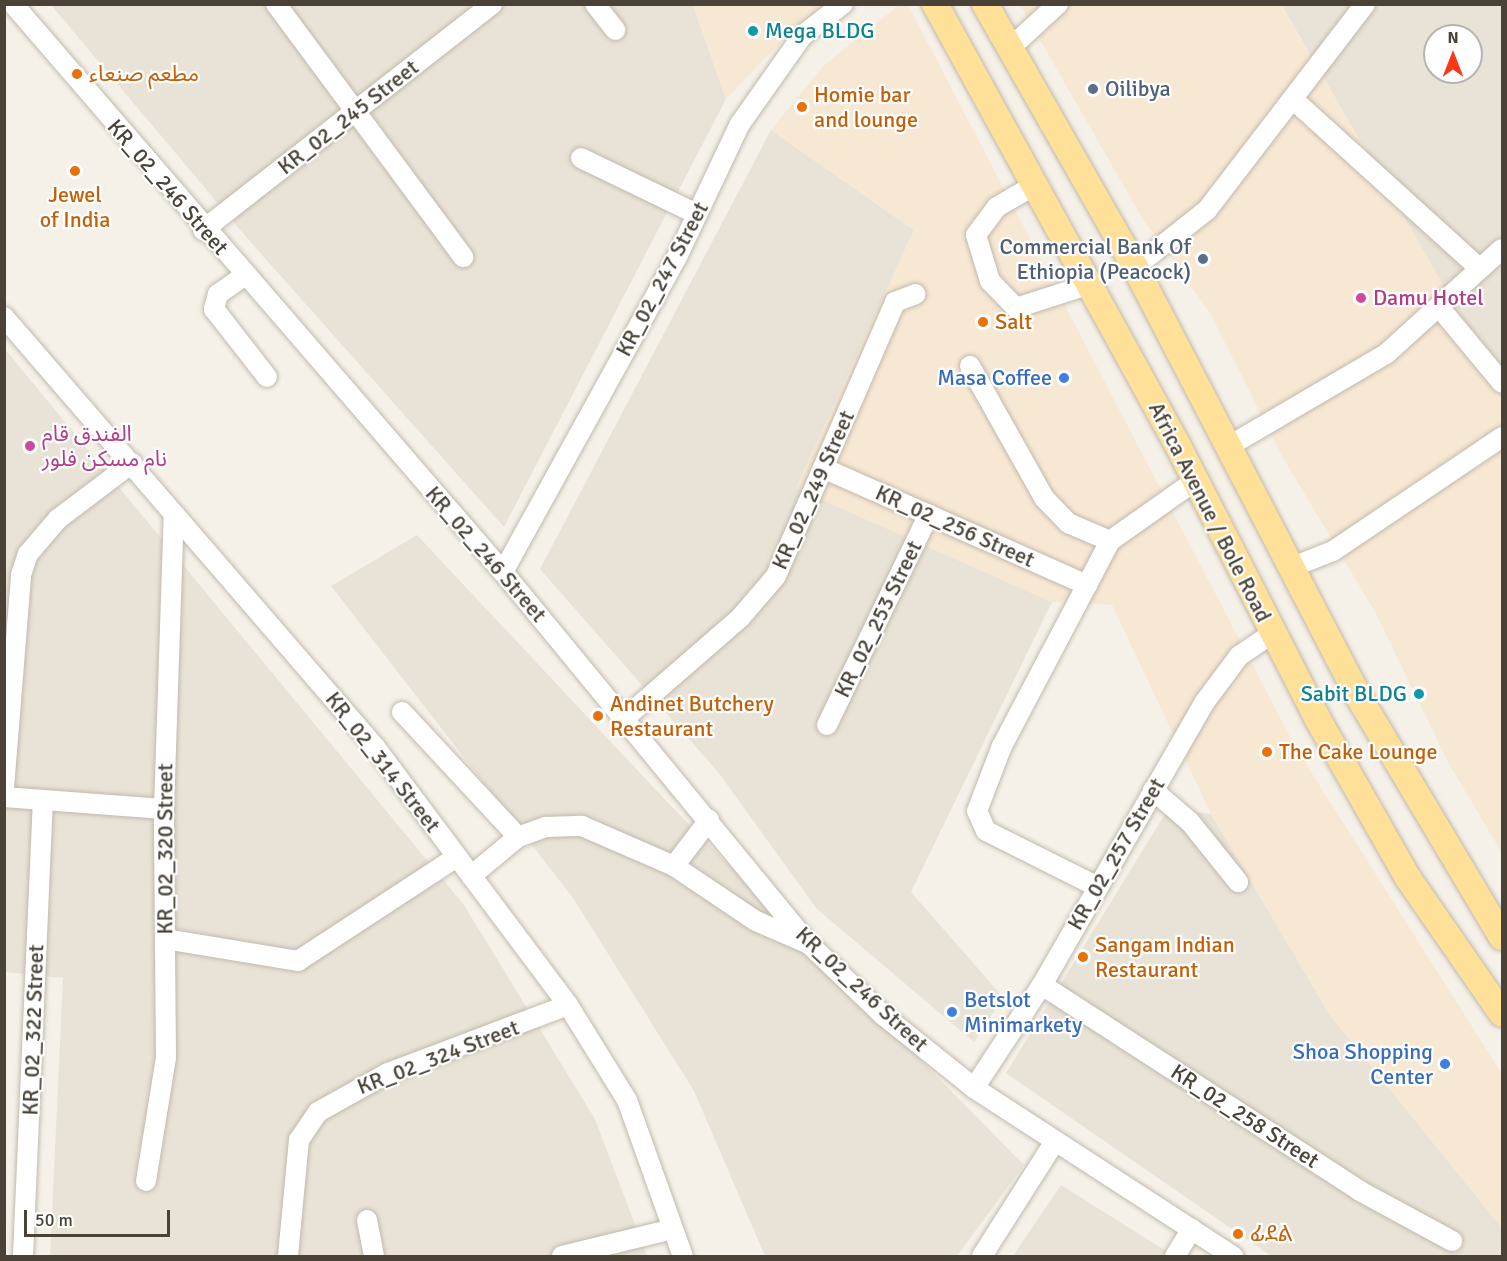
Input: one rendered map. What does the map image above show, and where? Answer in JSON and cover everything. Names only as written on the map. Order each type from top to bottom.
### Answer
[{"type":"main road","name":"Africa Avenue / Bole Road","points":[[935,4],[1087,285],[1196,480],[1273,633],[1408,878],[1502,1014]]},
{"type":"main road","name":"Africa Avenue / Bole Road","points":[[985,4],[1135,267],[1290,568],[1439,836],[1503,937]]},
{"type":"street","name":"KR_02_246 Street","points":[[13,4],[203,230],[503,572],[626,717],[809,944],[883,1015],[974,1088],[1054,1143]]},
{"type":"street","points":[[276,4],[354,114],[463,256]]},
{"type":"street","name":"KR_02_245 Street","points":[[203,230],[492,4]]},
{"type":"street","points":[[595,4],[615,30]]},
{"type":"street","name":"KR_02_247 Street","points":[[503,572],[697,214],[740,124],[802,36],[843,4]]},
{"type":"street","points":[[1009,49],[1058,4]]},
{"type":"street","points":[[1135,267],[1207,210],[1296,102],[1365,4]]},
{"type":"street","points":[[1296,102],[1479,268]]},
{"type":"street","points":[[581,158],[697,214]]},
{"type":"street","points":[[1033,186],[997,207],[976,235],[990,281],[1016,309],[1087,285]]},
{"type":"street","points":[[1228,446],[1386,354],[1440,308],[1479,268],[1503,249]]},
{"type":"street","points":[[244,276],[218,294],[214,309],[267,377]]},
{"type":"street","name":"KR_02_249 Street","points":[[626,717],[740,618],[776,576],[896,302],[916,294]]},
{"type":"street","points":[[1440,308],[1503,383]]},
{"type":"street","name":"KR_02_314 Street","points":[[4,317],[375,747],[568,1005],[627,1100],[683,1257]]},
{"type":"street","points":[[969,366],[1044,498],[1068,523],[1110,540]]},
{"type":"street","points":[[1290,568],[1333,551],[1503,437]]},
{"type":"street","points":[[4,788],[21,576],[28,554],[58,519],[132,463]]},
{"type":"street","name":"KR_02_256 Street","points":[[823,468],[1087,585]]},
{"type":"street","points":[[1096,886],[986,831],[978,811],[1002,746],[1110,540],[1196,480]]},
{"type":"street","name":"KR_02_320 Street","points":[[146,1181],[166,1058],[164,809],[174,514]]},
{"type":"street","name":"KR_02_253 Street","points":[[827,725],[929,514]]},
{"type":"street","name":"KR_02_257 Street","points":[[974,1088],[1042,985],[1153,789],[1232,666],[1273,633]]},
{"type":"street","points":[[402,712],[518,837]]},
{"type":"street","points":[[1153,789],[1190,822],[1238,882]]},
{"type":"street","points":[[4,797],[43,803],[164,809]]},
{"type":"street","name":"KR_02_322 Street","points":[[23,1257],[43,803]]},
{"type":"street","points":[[674,866],[710,820]]},
{"type":"street","points":[[471,876],[518,837],[546,827],[582,826],[674,866],[756,921],[809,944]]},
{"type":"street","points":[[165,939],[298,961],[457,857]]},
{"type":"street","name":"KR_02_258 Street","points":[[1042,985],[1360,1191],[1452,1241]]},
{"type":"street","name":"KR_02_324 Street","points":[[288,1257],[299,1140],[318,1112],[388,1072],[568,1005]]},
{"type":"street","points":[[982,1257],[1054,1143],[1233,1257]]},
{"type":"street","points":[[367,1220],[374,1257]]},
{"type":"street","points":[[562,1257],[673,1228]]},
{"type":"street","points":[[1175,1257],[1192,1229]]},
{"type":"shaded area","points":[[1281,4],[1502,5],[1502,243],[1444,287]]},
{"type":"shaded area","points":[[51,5],[693,5],[726,99],[504,527],[247,238]]},
{"type":"shaded area","points":[[693,5],[830,5],[781,42],[726,99]]},
{"type":"shaded area","points":[[899,5],[908,5],[1296,748],[1502,1074],[1502,1228],[1330,1015],[1211,814],[1112,605],[1052,602],[796,488],[914,230],[771,130],[824,65]]},
{"type":"shaded area","points":[[1020,5],[1281,5],[1444,287],[1502,392],[1502,853],[1449,764],[1375,612],[1282,456],[1210,313],[1142,218]]},
{"type":"shaded area","points":[[771,130],[914,230],[796,488],[1052,602],[911,892],[1003,997],[974,1042],[817,909],[718,772],[540,569]]},
{"type":"shaded area","points":[[1502,250],[1502,392],[1444,293]]},
{"type":"shaded area","points":[[4,348],[464,905],[595,1119],[647,1256],[50,1256],[63,978],[5,972]]},
{"type":"shaded area","points":[[417,535],[671,806],[1024,1165],[957,1256],[765,1256],[694,1091],[573,898],[331,586]]},
{"type":"shaded area","points":[[1168,809],[1211,814],[1330,1015],[1502,1228],[1502,1256],[1271,1256],[1006,1073]]},
{"type":"shaded area","points":[[1061,1185],[1174,1256],[1013,1256]]},
{"type":"place","name":"Mega BLDG","points":[[753,31]]},
{"type":"place","name":"مطعم صنعاء","points":[[77,74]]},
{"type":"place","name":"Oilibya","points":[[1093,89]]},
{"type":"place","name":"Homie bar and lounge","points":[[802,107]]},
{"type":"place","name":"Jewel of India","points":[[75,171]]},
{"type":"place","name":"Commercial Bank Of Ethiopia (Peacock)","points":[[1203,259]]},
{"type":"place","name":"Damu Hotel","points":[[1361,298]]},
{"type":"place","name":"Salt","points":[[983,322]]},
{"type":"place","name":"Masa Coffee","points":[[1064,378]]},
{"type":"place","name":"الفندق قام نام مسكن فلور","points":[[30,446]]},
{"type":"place","name":"Sabit BLDG","points":[[1419,694]]},
{"type":"place","name":"Andinet Butchery Restaurant","points":[[598,716]]},
{"type":"place","name":"The Cake Lounge","points":[[1267,752]]},
{"type":"place","name":"Sangam Indian Restaurant","points":[[1083,957]]},
{"type":"place","name":"Betslot Minimarkety","points":[[952,1012]]},
{"type":"place","name":"Shoa Shopping Center","points":[[1445,1064]]},
{"type":"place","name":"ፊደል","points":[[1238,1234]]}]
